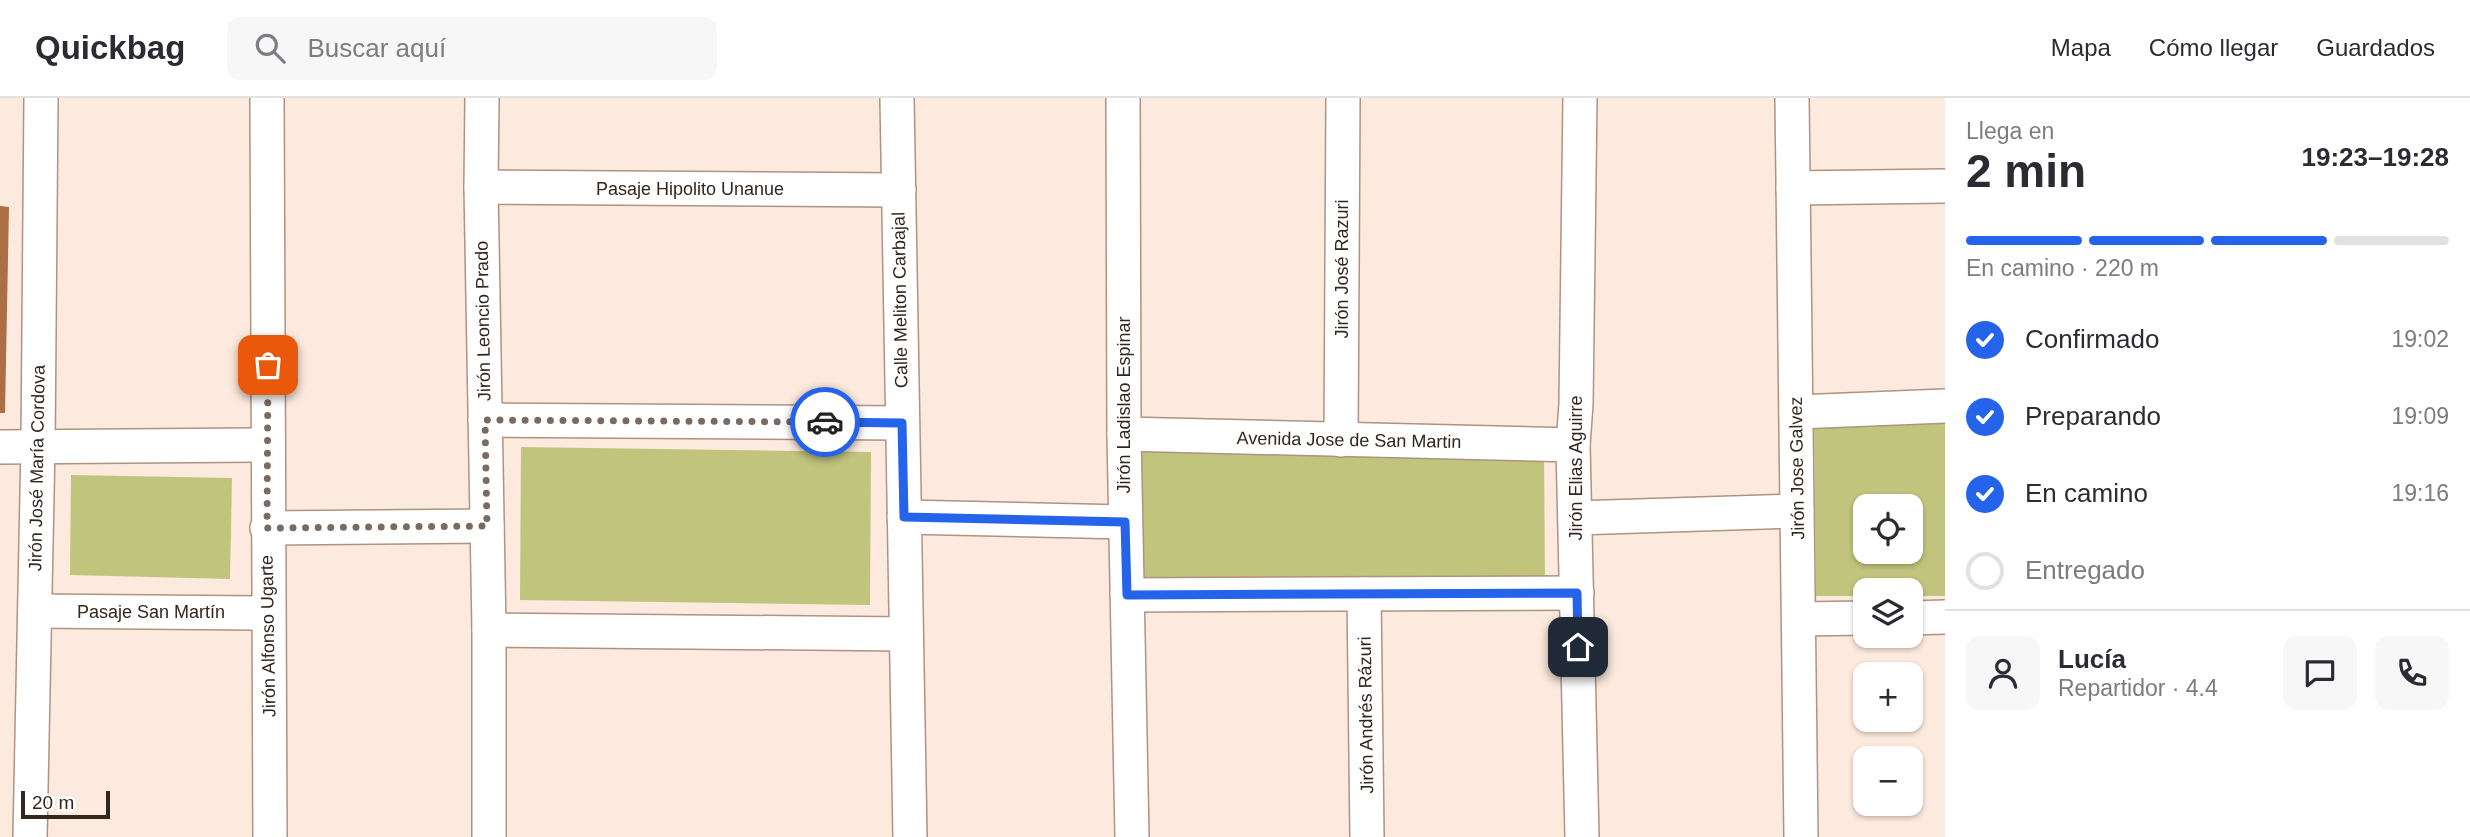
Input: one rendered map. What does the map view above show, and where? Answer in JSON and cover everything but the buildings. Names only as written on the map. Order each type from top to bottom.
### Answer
[{"type":"street","name":"Jirón José María Cordova","points":[[30,837],[38,445],[41,98]]},
{"type":"street","name":"Jirón Alfonso Ugarte","points":[[267,98],[270,837]]},
{"type":"street","name":"Jirón Leoncio Prado","points":[[482,98],[489,837]]},
{"type":"street","name":"Calle Meliton Carbajal","points":[[897,98],[910,837]]},
{"type":"street","name":"Jirón Ladislao Espinar","points":[[1124,98],[1124,434],[1132,837]]},
{"type":"street","name":"Jirón José Razuri","points":[[1341,440],[1343,98]]},
{"type":"street","name":"Jirón Elias Aguirre","points":[[1580,98],[1576,404],[1573,445],[1582,837]]},
{"type":"street","name":"Jirón Jose Galvez","points":[[1792,98],[1801,837]]},
{"type":"street","points":[[1793,188],[1945,186]]},
{"type":"street","name":"Pasaje Hipolito Unanue","points":[[481,187],[899,190]]},
{"type":"street","points":[[1796,412],[1945,406]]},
{"type":"street","points":[[485,420],[902,423]]},
{"type":"street","name":"Avenida Jose de San Martin","points":[[1124,434],[1573,445]]},
{"type":"street","points":[[0,447],[268,445]]},
{"type":"street","points":[[1575,518],[1797,511]]},
{"type":"street","points":[[904,517],[1125,522]]},
{"type":"street","points":[[267,528],[487,526]]},
{"type":"street","points":[[1127,595],[1577,593]]},
{"type":"street","name":"Jirón Andrés Rázuri","points":[[1364,594],[1367,837]]},
{"type":"street","name":"Pasaje San Martín","points":[[35,611],[268,613]]},
{"type":"street","points":[[1800,619],[1853,618]]},
{"type":"street","points":[[1923,618],[1945,618]]},
{"type":"street","points":[[489,630],[906,634]]},
{"type":"green space","points":[[1945,423],[1945,596],[1923,596],[1923,578],[1853,578],[1853,596],[1816,596],[1814,424]]},
{"type":"green space","points":[[521,447],[871,452],[870,605],[520,600]]},
{"type":"green space","points":[[1139,452],[1544,452],[1545,582],[1140,581]]},
{"type":"green space","points":[[71,475],[232,478],[230,579],[70,575]]},
{"type":"way so far","points":[[268,365],[267,528],[487,526],[485,420],[825,422]]},
{"type":"route","points":[[825,422],[902,423],[904,517],[1125,522],[1127,595],[1577,593],[1578,647]]}]
